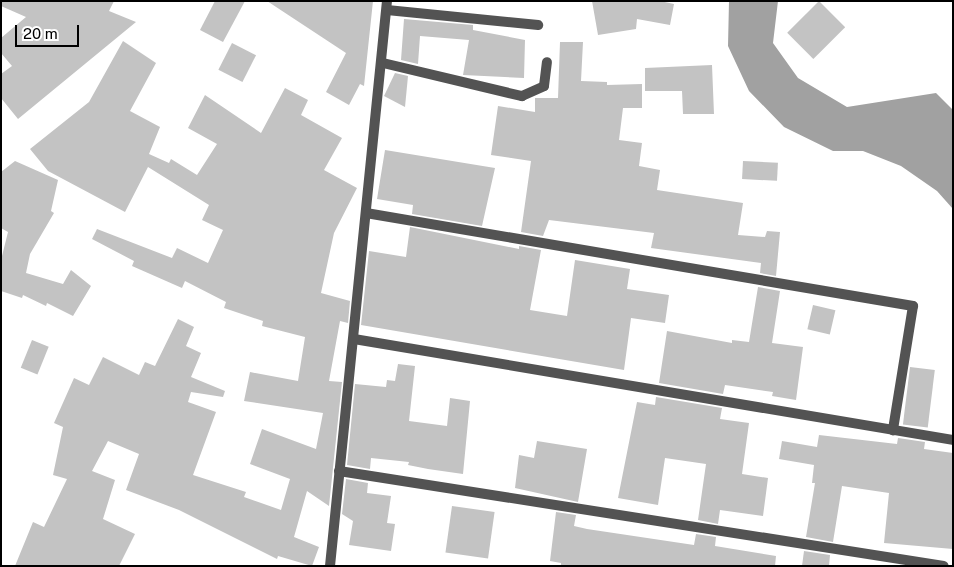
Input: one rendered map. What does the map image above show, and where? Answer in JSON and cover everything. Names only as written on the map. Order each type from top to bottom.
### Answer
[{"type":"street","points":[[330,566],[383,63],[387,6],[538,25]]},
{"type":"street","points":[[383,63],[522,96],[544,86],[548,62]]},
{"type":"street","points":[[366,213],[914,306],[893,430]]},
{"type":"street","points":[[354,340],[953,440]]},
{"type":"street","points":[[339,471],[944,566]]},
{"type":"shaded area","points":[[729,1],[778,1],[773,43],[798,78],[847,107],[936,93],[953,110],[953,209],[937,191],[901,166],[863,151],[833,151],[784,127],[749,91],[728,46]]},
{"type":"building","points":[[1,1],[114,1],[109,11],[136,22],[18,119],[1,98],[1,74],[12,66],[1,53],[1,38],[26,17],[1,6]]},
{"type":"building","points":[[215,1],[245,1],[223,42],[200,30]]},
{"type":"building","points":[[267,1],[373,1],[364,86],[360,84],[349,105],[326,92],[346,53]]},
{"type":"building","points":[[592,1],[660,1],[674,4],[670,25],[637,19],[636,29],[598,35]]},
{"type":"building","points":[[819,1],[845,27],[813,59],[787,33]]},
{"type":"building","points":[[404,19],[473,25],[473,30],[525,40],[524,78],[463,75],[469,40],[420,36],[418,64],[401,60]]},
{"type":"building","points":[[123,41],[156,63],[130,111],[160,127],[149,154],[169,163],[171,159],[197,175],[217,144],[188,128],[205,95],[261,133],[285,88],[308,100],[301,115],[342,138],[324,170],[357,188],[334,233],[321,293],[350,301],[348,323],[340,321],[329,381],[342,382],[329,506],[307,491],[294,537],[319,547],[312,566],[278,556],[277,559],[179,510],[126,490],[139,454],[108,441],[92,471],[115,480],[103,519],[135,534],[119,566],[15,566],[33,522],[44,527],[67,479],[53,475],[63,427],[54,423],[74,378],[89,385],[103,357],[139,375],[145,362],[155,366],[178,319],[194,327],[186,346],[201,353],[191,377],[225,391],[223,397],[191,392],[188,402],[216,412],[193,475],[246,492],[244,497],[281,510],[290,479],[250,464],[262,429],[316,449],[323,413],[244,401],[250,372],[298,381],[305,337],[262,326],[263,321],[224,308],[226,302],[185,281],[182,288],[132,266],[134,261],[92,239],[97,229],[172,258],[177,248],[208,263],[223,230],[202,220],[209,205],[148,167],[125,212],[48,171],[30,149],[89,102]]},
{"type":"building","points":[[560,42],[583,42],[581,81],[607,82],[607,85],[642,84],[642,108],[623,108],[619,140],[642,143],[639,166],[660,170],[657,190],[743,203],[738,235],[765,237],[767,231],[780,232],[776,276],[760,273],[761,263],[651,248],[654,233],[549,220],[543,236],[521,232],[531,161],[491,155],[498,106],[535,112],[535,98],[558,98]]},
{"type":"building","points":[[232,43],[256,55],[242,82],[218,70]]},
{"type":"building","points":[[712,65],[714,114],[683,114],[682,91],[645,91],[645,68]]},
{"type":"building","points":[[395,73],[408,76],[405,107],[384,96]]},
{"type":"building","points":[[385,150],[495,168],[482,226],[412,214],[413,205],[377,199]]},
{"type":"building","points":[[15,161],[58,180],[51,211],[54,213],[30,254],[26,273],[63,284],[71,270],[91,286],[73,316],[47,303],[46,306],[23,295],[22,298],[1,291],[1,260],[8,232],[1,228],[1,172]]},
{"type":"building","points":[[743,161],[778,163],[777,181],[742,179]]},
{"type":"building","points":[[410,227],[519,249],[519,246],[541,250],[530,310],[567,316],[575,260],[630,269],[627,289],[669,295],[665,323],[631,318],[624,370],[361,325],[369,251],[406,257]]},
{"type":"building","points":[[758,287],[780,291],[772,343],[803,347],[796,400],[772,396],[773,392],[725,385],[723,394],[659,383],[667,331],[732,343],[732,340],[749,342]]},
{"type":"building","points":[[813,305],[835,310],[830,335],[807,329]]},
{"type":"building","points":[[32,340],[49,347],[37,375],[21,368]]},
{"type":"building","points":[[398,364],[415,366],[409,421],[447,426],[450,398],[470,401],[463,474],[408,465],[409,462],[371,458],[370,469],[347,465],[355,384],[386,387],[387,380],[395,381]]},
{"type":"building","points":[[910,367],[935,370],[928,428],[903,425]]},
{"type":"building","points":[[656,397],[722,408],[720,419],[749,423],[742,474],[768,478],[763,516],[720,510],[718,524],[698,520],[706,464],[665,458],[658,505],[618,498],[637,402],[655,405]]},
{"type":"building","points":[[819,435],[897,444],[898,438],[925,442],[924,449],[953,453],[953,549],[884,543],[889,493],[842,486],[833,542],[806,537],[815,483],[812,483],[814,465],[779,459],[782,441],[817,447]]},
{"type":"building","points":[[537,441],[587,449],[578,502],[515,488],[519,455],[534,458]]},
{"type":"building","points":[[346,479],[368,483],[367,493],[391,496],[387,523],[395,524],[391,551],[349,545],[353,521],[342,514]]},
{"type":"building","points":[[452,506],[495,512],[488,559],[445,553]]},
{"type":"building","points":[[556,512],[576,515],[574,526],[587,529],[694,545],[696,534],[716,537],[715,546],[776,556],[775,566],[561,566],[561,563],[550,561]]},
{"type":"building","points":[[804,551],[830,555],[829,566],[802,566]]}]
